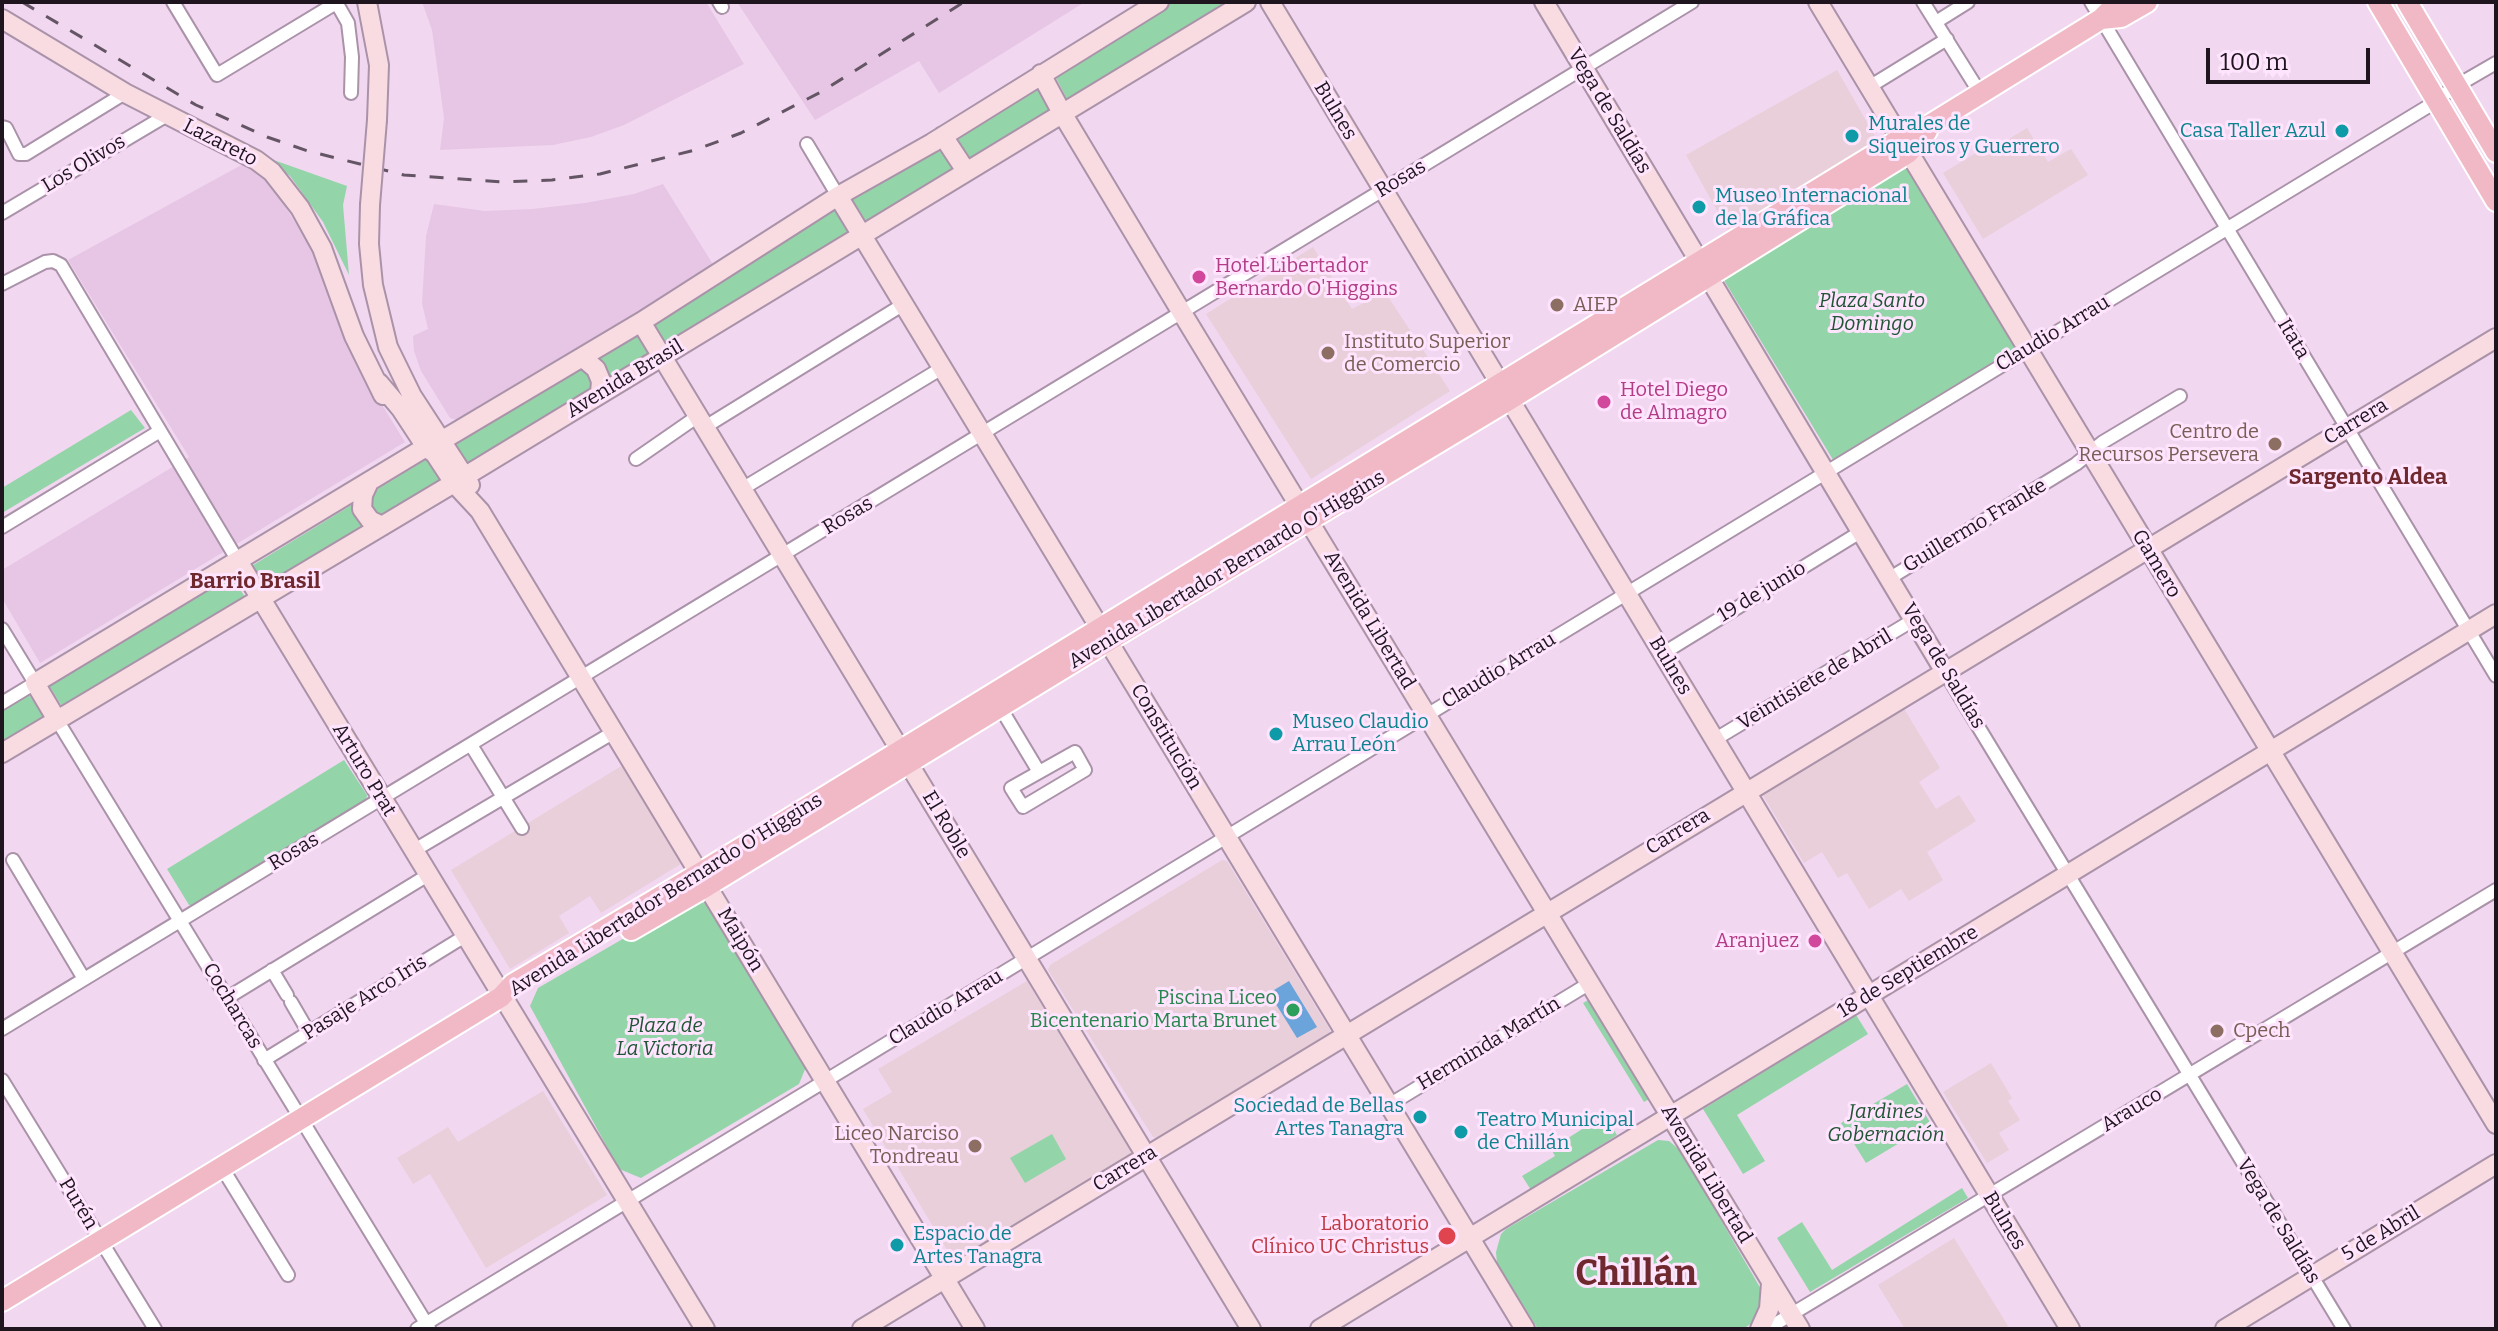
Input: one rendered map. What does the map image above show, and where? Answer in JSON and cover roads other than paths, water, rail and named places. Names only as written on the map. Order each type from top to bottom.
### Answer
[{"type":"main road","name":"Avenida Libertador Bernardo O'Higgins","points":[[2,1301],[501,997],[520,994],[1504,392],[1904,146],[2096,10],[2118,2]]},
{"type":"main road","name":"Avenida Libertador Bernardo O'Higgins","points":[[2096,10],[2121,17],[2147,2]]},
{"type":"main road","points":[[2378,2],[2496,201]]},
{"type":"main road","points":[[2407,2],[2496,152]]},
{"type":"main road","name":"Avenida Libertador Bernardo O'Higgins","points":[[905,757],[1000,707],[1104,635]]},
{"type":"street","points":[[173,2],[217,75],[336,2],[348,23],[352,57],[351,93]]},
{"type":"street","points":[[367,2],[379,65],[370,205],[370,264],[382,327],[433,444]]},
{"type":"street","name":"Avenida Brasil","points":[[2,703],[641,322],[838,196],[943,136],[1159,2]]},
{"type":"street","name":"Avenida Brasil","points":[[2,753],[1246,2]]},
{"type":"street","name":"Bulnes","points":[[1270,2],[2070,1329]]},
{"type":"street","name":"Vega de Saldías","points":[[1544,2],[1945,672],[2344,1329]]},
{"type":"street","name":"Rosas","points":[[2,1029],[1692,2]]},
{"type":"street","name":"Gamero","points":[[1818,2],[2496,1124]]},
{"type":"street","points":[[1923,2],[1980,93]]},
{"type":"street","points":[[1936,22],[1968,2]]},
{"type":"street","name":"Itata","points":[[2096,10],[2496,676]]},
{"type":"street","name":"Lazareto","points":[[2,19],[125,93],[256,160],[279,179],[300,208],[322,248],[354,336],[379,383],[433,444]]},
{"type":"street","points":[[1869,87],[1947,39]]},
{"type":"street","name":"Claudio Arrau","points":[[425,1327],[2496,63]]},
{"type":"street","name":"Avenida Libertad","points":[[1041,74],[1182,313],[1796,1322]]},
{"type":"street","points":[[2,127],[6,128],[19,154],[26,154],[125,93]]},
{"type":"street","name":"Los Olivos","points":[[2,213],[167,115]]},
{"type":"street","points":[[943,136],[966,171]]},
{"type":"street","name":"Constitución","points":[[807,144],[1525,1329]]},
{"type":"street","name":"Arturo Prat","points":[[2,284],[45,262],[53,261],[61,265],[501,997],[705,1329]]},
{"type":"street","points":[[636,459],[904,304]]},
{"type":"street","name":"El Roble","points":[[641,322],[1251,1329]]},
{"type":"street","name":"Carrera","points":[[862,1329],[2496,338]]},
{"type":"street","points":[[582,357],[596,369],[601,381],[600,393]]},
{"type":"street","points":[[742,489],[942,368]]},
{"type":"street","name":"Lazareto","points":[[379,383],[382,394],[409,438],[409,458]]},
{"type":"street","name":"Guillermo Franke","points":[[1890,578],[2180,396]]},
{"type":"street","points":[[2,527],[160,431]]},
{"type":"street","name":"Maipón","points":[[433,444],[435,454],[460,479],[480,511],[975,1329]]},
{"type":"street","points":[[369,482],[363,495],[362,509],[370,520],[382,526]]},
{"type":"street","name":"19 de junio","points":[[1662,654],[1862,531]]},
{"type":"street","name":"18 de Septiembre","points":[[1320,1329],[2496,614]]},
{"type":"street","name":"Veintisiete de Abril","points":[[1714,740],[1915,619]]},
{"type":"street","points":[[2,629],[35,683]]},
{"type":"street","name":"Cocharcas","points":[[35,683],[425,1327]]},
{"type":"street","points":[[1000,707],[1039,772]]},
{"type":"street","points":[[413,851],[614,732]]},
{"type":"street","points":[[471,745],[522,828]]},
{"type":"street","points":[[1075,752],[1085,770],[1023,807],[1011,788],[1039,772],[1075,752]]},
{"type":"street","points":[[13,860],[84,979]]},
{"type":"street","points":[[227,998],[428,875]]},
{"type":"street","name":"Arauco","points":[[1767,1329],[1796,1322],[1989,1196],[2496,890]]},
{"type":"street","name":"Pasaje Arco Iris","points":[[264,1060],[465,936]]},
{"type":"street","points":[[272,970],[309,1033]]},
{"type":"street","name":"Herminda Martín","points":[[1389,1105],[1590,983]]},
{"type":"street","name":"Purén","points":[[2,1080],[155,1329]]},
{"type":"street","points":[[1638,1136],[1668,1138],[1692,1152]]},
{"type":"street","name":"5 de Abril","points":[[2225,1329],[2496,1164]]},
{"type":"street","points":[[221,1166],[288,1275]]},
{"type":"street","points":[[1489,1270],[1490,1246],[1505,1218]]},
{"type":"street","points":[[1760,1329],[1769,1309],[1770,1280]]},
{"type":"water","name":"Piscina Liceo Bicentenario Marta Brunet","points":[[1289,981],[1317,1027],[1297,1038],[1269,993]]},
{"type":"railway","points":[[22,2],[196,105],[267,137],[308,151],[404,175],[502,182],[600,174],[695,150],[741,133],[821,92],[964,2]]},
{"type":"place","name":"Casa Taller Azul","points":[[2342,131]]},
{"type":"place","name":"Murales de Siqueiros y Guerrero","points":[[1852,136]]},
{"type":"place","name":"Museo Internacional de la Gráfica","points":[[1699,207]]},
{"type":"place","name":"Hotel Libertador Bernardo O'Higgins","points":[[1199,277]]},
{"type":"place","name":"AIEP","points":[[1557,305]]},
{"type":"place","name":"Instituto Superior de Comercio","points":[[1328,353]]},
{"type":"place","name":"Hotel Diego de Almagro","points":[[1604,402]]},
{"type":"place","name":"Centro de Recursos Persevera","points":[[2275,444]]},
{"type":"place","name":"Museo Claudio Arrau León","points":[[1276,734]]},
{"type":"place","name":"Aranjuez","points":[[1815,941]]},
{"type":"place","name":"Piscina Liceo Bicentenario Marta Brunet","points":[[1293,1010]]},
{"type":"place","name":"Cpech","points":[[2217,1031]]},
{"type":"place","name":"Sociedad de Bellas Artes Tanagra","points":[[1420,1117]]},
{"type":"place","name":"Teatro Municipal de Chillán","points":[[1461,1132]]},
{"type":"place","name":"Liceo Narciso Tondreau","points":[[975,1146]]},
{"type":"place","name":"Laboratorio Clínico UC Christus","points":[[1447,1236]]},
{"type":"place","name":"Espacio de Artes Tanagra","points":[[897,1245]]},
{"type":"district","name":"Sargento Aldea","points":[[2368,478]]},
{"type":"district","name":"Barrio Brasil","points":[[255,582]]},
{"type":"district","name":"Chillán","points":[[1636,1275]]},
{"type":"park label","name":"Plaza Santo Domingo","points":[[1872,312]]},
{"type":"park label","name":"Plaza de La Victoria","points":[[665,1038]]},
{"type":"park label","name":"Jardines Gobernación","points":[[1886,1124]]}]
